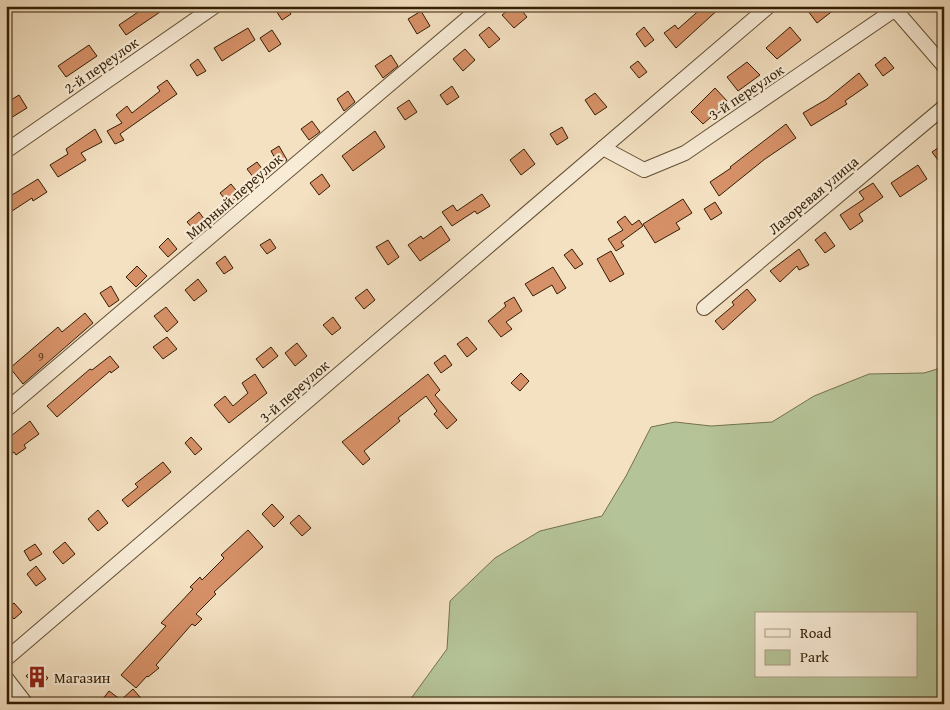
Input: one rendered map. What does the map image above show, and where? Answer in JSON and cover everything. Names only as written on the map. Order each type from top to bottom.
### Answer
[{"type":"street","name":"2-й переулок","points":[[6,151],[215,6]]},
{"type":"street","name":"Мирный переулок","points":[[6,410],[482,6]]},
{"type":"street","name":"3-й переулок","points":[[6,659],[769,6]]},
{"type":"street","name":"3-й переулок","points":[[603,148],[644,170],[684,153],[896,7]]},
{"type":"street","points":[[896,7],[944,66]]},
{"type":"street","name":"Лазоревая улица","points":[[704,308],[944,107]]},
{"type":"street","points":[[6,678],[26,704]]},
{"type":"green space","points":[[944,367],[944,704],[407,704],[447,649],[450,601],[495,558],[540,531],[602,516],[626,476],[651,427],[675,422],[711,426],[772,422],[814,396],[869,374],[924,373]]},
{"type":"building","points":[[147,6],[156,6],[160,12],[126,35],[119,25]]},
{"type":"building","points":[[273,6],[286,6],[291,14],[282,20]]},
{"type":"building","points":[[513,6],[518,6],[527,17],[514,28],[502,15]]},
{"type":"building","points":[[704,6],[722,6],[676,48],[664,33],[675,25],[678,29]]},
{"type":"building","points":[[814,6],[839,6],[817,23],[808,11]]},
{"type":"building","points":[[421,11],[430,26],[417,34],[408,19]]},
{"type":"building","points":[[489,27],[500,39],[489,48],[479,35]]},
{"type":"building","points":[[644,27],[654,40],[645,47],[636,34]]},
{"type":"building","points":[[790,27],[801,40],[777,59],[766,48]]},
{"type":"building","points":[[248,28],[255,40],[222,61],[214,48]]},
{"type":"building","points":[[272,30],[281,44],[269,52],[260,38]]},
{"type":"building","points":[[89,45],[97,56],[66,77],[58,66]]},
{"type":"building","points":[[465,49],[475,60],[463,71],[453,59]]},
{"type":"building","points":[[391,55],[398,66],[383,78],[375,66]]},
{"type":"building","points":[[885,57],[894,68],[883,76],[875,65]]},
{"type":"building","points":[[198,59],[206,71],[197,76],[190,65]]},
{"type":"building","points":[[638,61],[647,72],[639,78],[630,67]]},
{"type":"building","points":[[747,62],[760,75],[738,91],[727,77]]},
{"type":"building","points":[[859,73],[868,85],[845,101],[847,104],[811,126],[803,113],[827,99]]},
{"type":"building","points":[[167,80],[177,94],[120,134],[124,140],[115,144],[107,131],[122,123],[116,115],[127,106],[132,113],[160,91],[157,87]]},
{"type":"building","points":[[452,86],[459,97],[447,105],[440,95]]},
{"type":"building","points":[[715,88],[728,102],[703,124],[691,112]]},
{"type":"building","points":[[348,91],[355,102],[344,111],[337,99]]},
{"type":"building","points":[[595,93],[607,107],[595,115],[585,100]]},
{"type":"building","points":[[19,95],[27,108],[6,121],[6,103]]},
{"type":"building","points":[[409,100],[417,112],[405,120],[397,108]]},
{"type":"building","points":[[312,121],[320,132],[309,140],[301,129]]},
{"type":"building","points":[[786,124],[796,138],[765,159],[719,196],[710,182],[731,168]]},
{"type":"building","points":[[562,127],[568,138],[557,145],[550,134]]},
{"type":"building","points":[[95,129],[102,142],[81,153],[86,160],[58,177],[50,165],[68,154],[66,149]]},
{"type":"building","points":[[375,131],[385,147],[353,171],[342,156]]},
{"type":"building","points":[[944,144],[944,168],[932,152]]},
{"type":"building","points":[[279,146],[287,160],[279,165],[271,151]]},
{"type":"building","points":[[524,149],[535,164],[521,175],[510,160]]},
{"type":"building","points":[[257,162],[267,175],[257,182],[247,169]]},
{"type":"building","points":[[918,165],[927,179],[900,197],[891,183]]},
{"type":"building","points":[[322,174],[330,186],[319,195],[310,183]]},
{"type":"building","points":[[38,179],[47,192],[33,201],[32,198],[6,215],[6,187],[12,195]]},
{"type":"building","points":[[873,183],[883,197],[859,214],[863,221],[850,230],[840,215],[864,199],[859,192]]},
{"type":"building","points":[[231,184],[240,195],[229,204],[220,193]]},
{"type":"building","points":[[482,194],[490,206],[477,214],[475,211],[452,226],[442,212],[453,205],[457,211]]},
{"type":"building","points":[[683,199],[692,213],[676,223],[680,229],[655,243],[643,224]]},
{"type":"building","points":[[715,202],[722,213],[711,220],[704,209]]},
{"type":"building","points":[[199,212],[207,223],[196,232],[187,222]]},
{"type":"building","points":[[625,216],[632,225],[639,220],[643,226],[621,242],[624,246],[616,251],[608,239],[623,230],[617,222]]},
{"type":"building","points":[[441,226],[450,240],[420,261],[408,245],[421,236],[423,239]]},
{"type":"building","points":[[825,232],[835,246],[825,253],[815,240]]},
{"type":"building","points":[[168,238],[177,249],[168,257],[159,247]]},
{"type":"building","points":[[270,239],[276,248],[267,254],[260,245]]},
{"type":"building","points":[[388,240],[399,257],[388,265],[376,247]]},
{"type":"building","points":[[572,249],[583,264],[575,269],[564,255]]},
{"type":"building","points":[[799,249],[809,265],[799,270],[797,266],[780,282],[770,271]]},
{"type":"building","points":[[611,251],[624,274],[610,282],[597,259]]},
{"type":"building","points":[[225,256],[233,268],[224,274],[216,263]]},
{"type":"building","points":[[137,266],[147,276],[136,287],[126,277]]},
{"type":"building","points":[[553,267],[566,288],[557,294],[552,285],[533,296],[525,284]]},
{"type":"building","points":[[198,279],[207,291],[194,301],[185,290]]},
{"type":"building","points":[[111,286],[119,300],[109,307],[100,293]]},
{"type":"building","points":[[367,289],[375,300],[364,309],[355,298]]},
{"type":"building","points":[[747,289],[756,300],[723,330],[715,321],[734,305],[732,302]]},
{"type":"building","points":[[514,297],[522,311],[506,322],[512,329],[501,337],[488,321],[506,306],[504,303]]},
{"type":"building","points":[[166,307],[178,322],[167,332],[154,316]]},
{"type":"building","points":[[85,313],[93,323],[23,384],[10,368],[58,327],[62,332]]},
{"type":"building","points":[[333,317],[341,328],[332,335],[323,325]]},
{"type":"building","points":[[167,337],[177,349],[163,359],[153,347]]},
{"type":"building","points":[[467,337],[477,349],[467,357],[457,344]]},
{"type":"building","points":[[297,343],[307,356],[295,366],[285,353]]},
{"type":"building","points":[[271,347],[278,356],[263,368],[256,359]]},
{"type":"building","points":[[445,355],[452,365],[441,373],[434,363]]},
{"type":"building","points":[[110,356],[119,367],[111,373],[110,371],[57,417],[47,406],[90,369],[92,370]]},
{"type":"building","points":[[521,373],[529,381],[520,391],[511,383]]},
{"type":"building","points":[[255,374],[267,393],[229,423],[214,405],[225,396],[233,406],[248,393],[242,383]]},
{"type":"building","points":[[428,374],[440,390],[435,395],[457,420],[447,429],[434,414],[437,411],[426,396],[398,418],[400,421],[364,451],[370,459],[363,465],[342,442]]},
{"type":"building","points":[[30,421],[39,434],[24,445],[26,448],[16,455],[14,452],[6,458],[6,440]]},
{"type":"building","points":[[191,437],[202,449],[195,455],[185,443]]},
{"type":"building","points":[[163,462],[171,472],[128,507],[122,500],[138,487],[135,484]]},
{"type":"building","points":[[272,504],[284,517],[274,527],[262,514]]},
{"type":"building","points":[[98,510],[108,523],[98,531],[88,519]]},
{"type":"building","points":[[299,515],[311,528],[302,536],[290,523]]},
{"type":"building","points":[[248,530],[263,547],[214,592],[216,594],[196,614],[202,619],[195,626],[192,624],[156,665],[159,668],[147,676],[136,688],[121,675],[166,626],[161,623],[193,589],[190,587],[200,577],[202,580],[224,558],[221,555]]},
{"type":"building","points":[[65,542],[75,554],[63,564],[53,552]]},
{"type":"building","points":[[35,544],[42,554],[30,561],[24,551]]},
{"type":"building","points":[[36,566],[46,579],[36,586],[27,574]]},
{"type":"building","points":[[14,603],[22,612],[14,619],[6,610]]},
{"type":"building","name":"Магазин","points":[[37,666],[48,678],[38,689],[26,676]]},
{"type":"building","points":[[133,689],[146,704],[99,704],[109,691],[121,700]]},
{"type":"place","name":"Магазин","points":[[37,677]]}]
